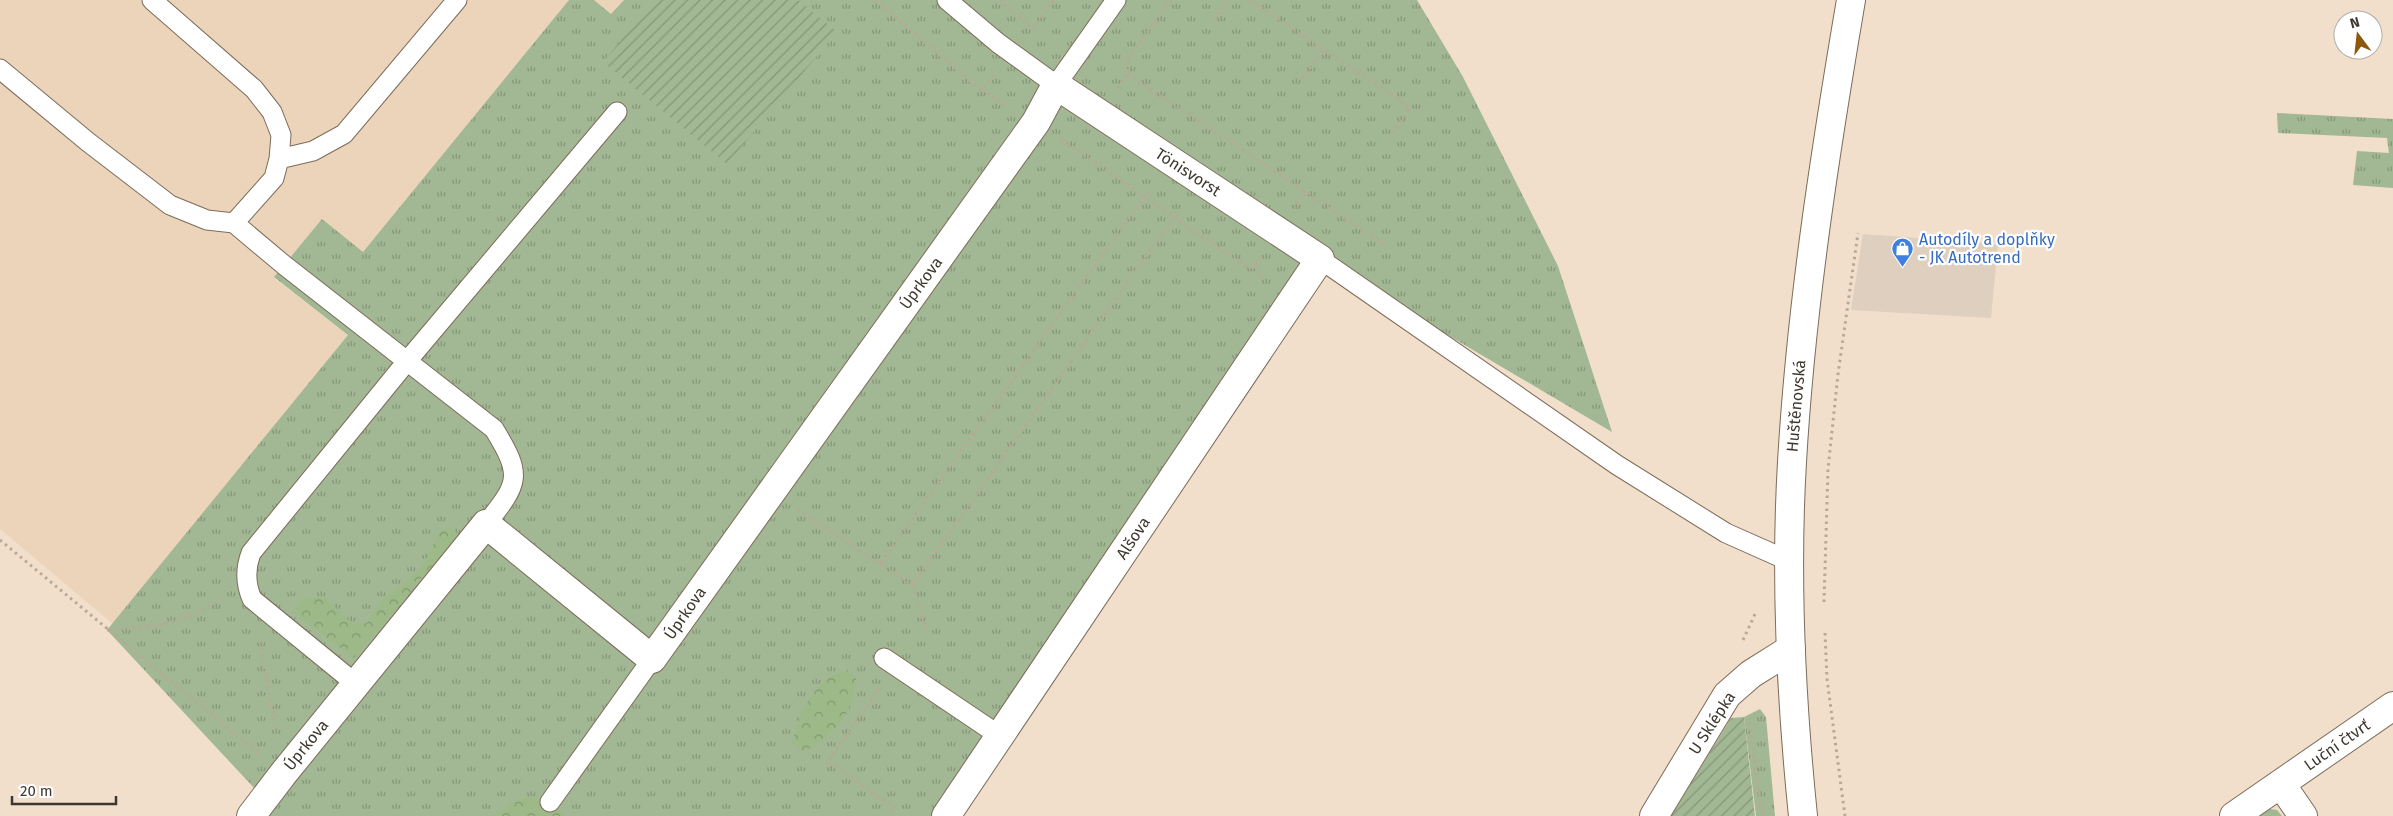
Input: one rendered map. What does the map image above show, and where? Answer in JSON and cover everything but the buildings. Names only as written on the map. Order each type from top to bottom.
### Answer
[{"type":"street","name":"Huštěnovská","points":[[1803,816],[1791,649],[1792,464],[1801,352],[1814,233],[1851,0]]},
{"type":"street","name":"Tönisvorst","points":[[1056,85],[1320,259]]},
{"type":"street","name":"Úprkova","points":[[652,659],[1036,122],[1056,85]]},
{"type":"street","name":"Alšova","points":[[946,816],[1320,259]]},
{"type":"street","name":"Úprkova","points":[[251,816],[486,524]]},
{"type":"street","points":[[486,524],[652,659]]},
{"type":"street","name":"U Sklépka","points":[[1654,816],[1728,695],[1752,674],[1791,649]]},
{"type":"street","name":"Luční čtvrť","points":[[2234,816],[2393,706]]},
{"type":"street","points":[[2281,784],[2304,816]]},
{"type":"lane","points":[[152,0],[254,89],[272,112],[281,135],[279,159],[274,178],[234,223]]},
{"type":"lane","points":[[279,159],[313,151],[344,134],[457,0]]},
{"type":"lane","points":[[947,0],[998,42],[1056,85],[1116,0]]},
{"type":"lane","points":[[0,68],[88,142],[170,205],[207,220],[234,223],[284,265],[494,429],[506,448],[514,474],[513,488],[486,524]]},
{"type":"lane","points":[[356,684],[252,599],[246,577],[246,565],[251,552],[408,360],[617,112]]},
{"type":"lane","points":[[1320,259],[1617,465],[1726,533],[1790,561]]},
{"type":"lane","points":[[884,658],[1000,736]]},
{"type":"lane","points":[[550,802],[652,659]]},
{"type":"path","points":[[875,0],[980,90],[1000,67]]},
{"type":"path","points":[[998,0],[1032,29]]},
{"type":"path","points":[[1026,36],[1054,0]]},
{"type":"path","points":[[1117,89],[1128,74],[1128,59],[1170,0]]},
{"type":"path","points":[[1215,20],[1228,0]]},
{"type":"path","points":[[1250,0],[1410,108],[1391,138]]},
{"type":"path","points":[[1302,80],[1324,49]]},
{"type":"path","points":[[1128,74],[1385,245]]},
{"type":"path","points":[[881,562],[1148,192]]},
{"type":"path","points":[[912,585],[1177,213]]},
{"type":"path","points":[[1824,609],[1829,459],[1838,374],[1858,233]]},
{"type":"path","points":[[770,492],[912,585],[926,630]]},
{"type":"path","points":[[0,540],[283,774]]},
{"type":"path","points":[[107,630],[167,624],[206,610],[246,577]]},
{"type":"path","points":[[252,599],[283,774]]},
{"type":"path","points":[[1824,626],[1827,679],[1845,816]]},
{"type":"path","points":[[883,682],[828,762],[896,808],[890,816]]},
{"type":"path","points":[[1728,695],[1747,706],[1762,816]]},
{"type":"shaded area","points":[[0,0],[569,0],[363,252],[274,278],[348,335],[113,624],[0,529]]},
{"type":"shaded area","points":[[594,0],[624,0],[612,15]]},
{"type":"shaded area","points":[[1863,234],[1998,244],[1991,318],[1851,310]]},
{"type":"green space","points":[[569,0],[594,0],[611,14],[624,0],[1417,0],[1463,77],[1558,266],[1612,432],[1319,259],[946,816],[260,816],[268,803],[107,630],[348,335],[274,277],[322,219],[363,252]]},
{"type":"green space","points":[[654,0],[798,0],[837,32],[727,164],[603,62]]},
{"type":"green space","points":[[2277,113],[2393,119],[2393,188],[2353,185],[2357,151],[2389,153],[2387,138],[2278,133]]},
{"type":"green space","points":[[450,526],[459,536],[453,551],[417,581],[407,597],[354,658],[294,613],[303,597],[325,598],[353,624],[367,623],[383,598],[399,588],[422,566],[440,532]]},
{"type":"green space","points":[[848,670],[856,679],[854,693],[846,714],[834,730],[804,752],[793,744],[794,735],[804,708],[820,685],[834,675]]},
{"type":"green space","points":[[1760,709],[1766,717],[1775,816],[1756,816],[1744,717]]},
{"type":"green space","points":[[1744,717],[1755,816],[1671,816],[1731,718]]},
{"type":"green space","points":[[532,796],[560,809],[565,816],[494,816],[513,802]]},
{"type":"green space","points":[[2264,808],[2277,810],[2282,816],[2246,816]]},
{"type":"place","name":"Autodíly a doplňky - JK Autotrend","points":[[1903,267]]}]
